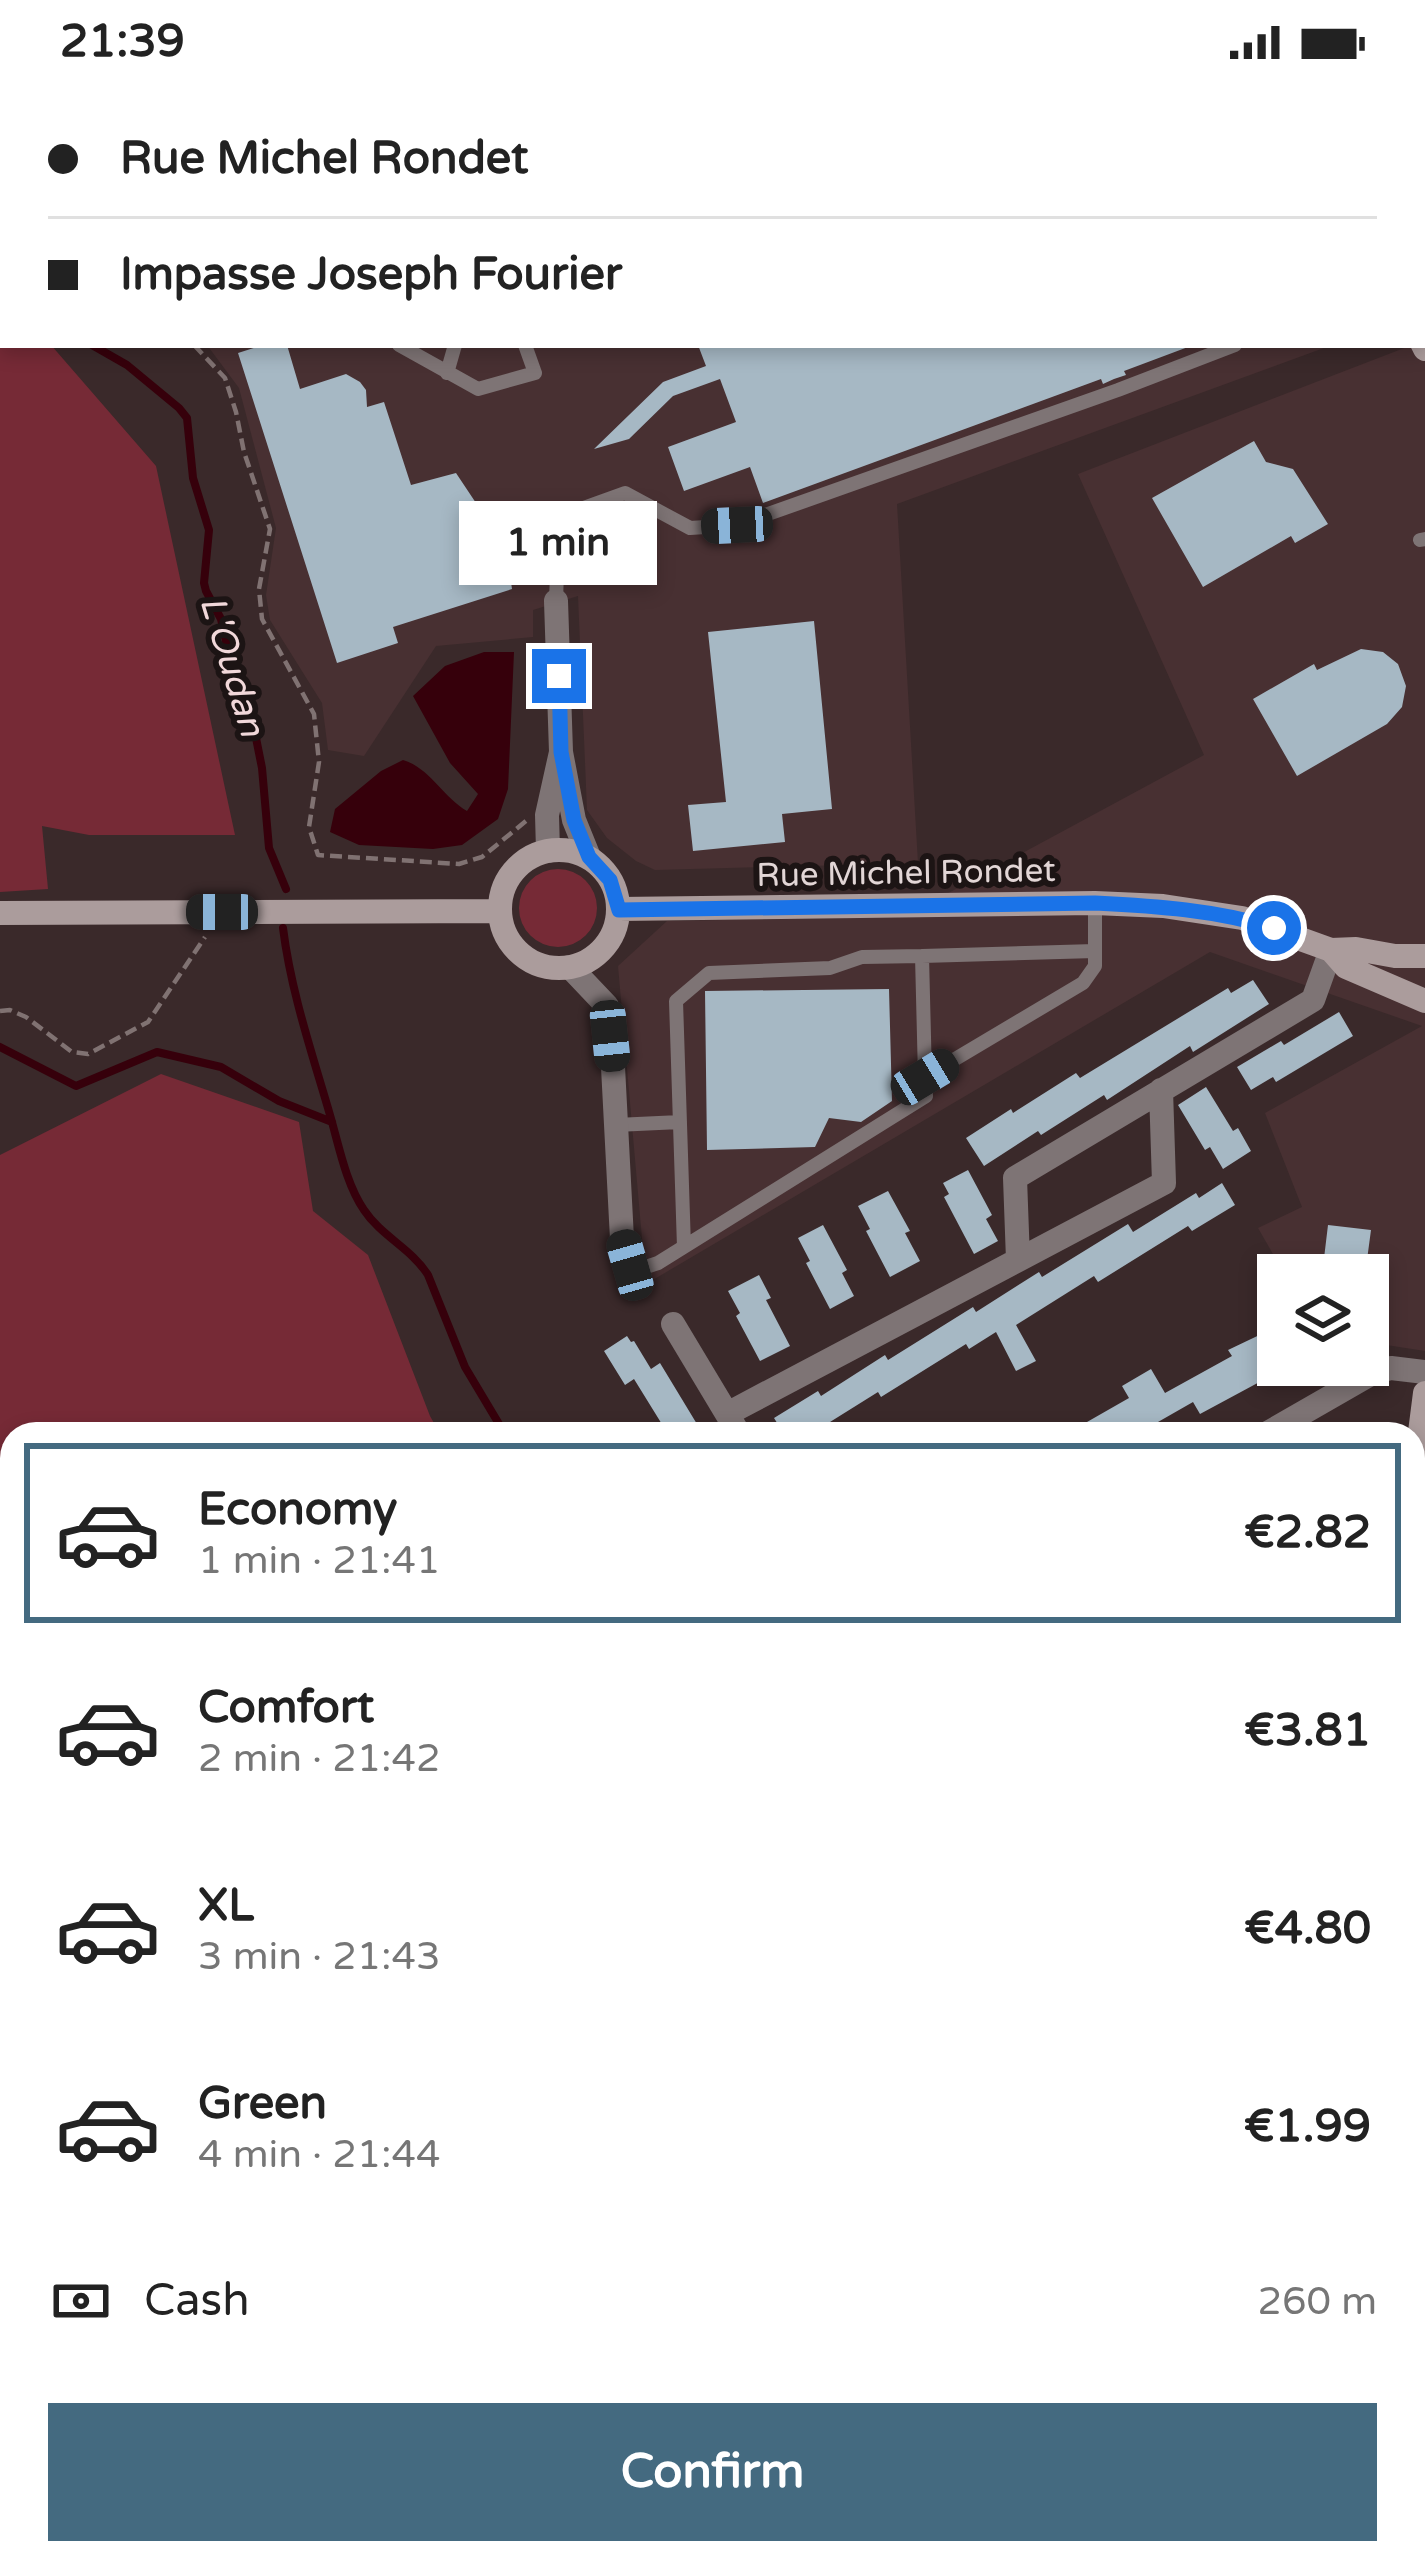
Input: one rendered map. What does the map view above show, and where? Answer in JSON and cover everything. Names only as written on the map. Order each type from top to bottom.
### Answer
[{"type":"street","points":[[556,601],[561,752],[574,820],[589,857],[610,880],[619,910],[605,947],[589,960],[570,967],[531,961],[504,931],[502,894],[519,866],[532,856],[548,850],[589,857]]},
{"type":"street","points":[[548,850],[548,815],[561,752]]},
{"type":"street","name":"Rue Michel Rondet","points":[[619,910],[1163,906],[1242,918],[1331,950],[1425,956]]},
{"type":"street","points":[[0,913],[500,911]]},
{"type":"street","points":[[1018,1260],[1015,1178],[1313,1000],[1331,950]]},
{"type":"street","name":"Rue Michel Rondet","points":[[1331,950],[1346,967],[1425,1000]]},
{"type":"street","points":[[570,967],[607,1006],[622,1240],[630,1265]]},
{"type":"street","points":[[736,1422],[1018,1260],[1164,1183],[1161,1090]]},
{"type":"street","points":[[673,1324],[732,1422]]},
{"type":"street","points":[[1287,1422],[1374,1372],[1391,1368],[1425,1372]]},
{"type":"lane","points":[[404,348],[478,389],[535,373],[526,348]]},
{"type":"lane","points":[[447,373],[454,348]]},
{"type":"lane","points":[[556,601],[558,543],[575,511],[625,493],[690,527],[737,525],[1227,348]]},
{"type":"lane","points":[[925,1077],[1083,983],[1095,966],[1095,903]]},
{"type":"lane","points":[[684,1247],[676,1001],[709,973],[830,968],[862,957],[1095,951]]},
{"type":"lane","points":[[630,1265],[643,1268],[658,1263],[926,1096],[922,956]]},
{"type":"lane","points":[[616,1125],[680,1122]]},
{"type":"path","points":[[197,348],[225,378],[269,529],[259,590],[262,619],[314,714],[319,762],[309,827],[318,855],[459,864],[482,857],[532,816],[548,815]]},
{"type":"path","points":[[0,1011],[26,1016],[71,1052],[88,1054],[148,1022],[222,912]]},
{"type":"shaded area","points":[[0,348],[54,348],[156,466],[235,835],[89,835],[42,826],[48,889],[0,892]]},
{"type":"shaded area","points":[[209,348],[1324,348],[897,504],[918,863],[655,870],[636,861],[607,838],[587,810],[578,596],[533,610],[533,637],[436,646],[364,756],[328,750],[322,703],[270,620],[266,595],[276,528],[239,388]]},
{"type":"shaded area","points":[[1404,348],[1425,348],[1425,1351],[1389,1345],[1389,1254],[1273,1254],[1258,1228],[1302,1207],[1265,1113],[1422,1026],[1210,952],[646,1284],[618,966],[667,921],[904,917],[1204,755],[1078,474]]},
{"type":"shaded area","points":[[484,652],[514,652],[508,789],[498,819],[462,845],[433,849],[359,845],[330,832],[335,809],[381,771],[403,760],[421,769],[467,811],[478,794],[450,763],[413,696],[445,666]]},
{"type":"shaded area","points":[[558,869],[585,881],[597,908],[585,935],[558,947],[531,935],[519,908],[531,881]]},
{"type":"shaded area","points":[[161,1074],[299,1122],[313,1211],[368,1255],[433,1422],[0,1422],[0,1155]]},
{"type":"building","points":[[288,348],[300,389],[346,374],[366,390],[367,407],[384,402],[411,485],[456,473],[502,542],[512,589],[393,627],[398,643],[337,663],[238,353]]},
{"type":"building","points":[[699,348],[1185,348],[1103,384],[1101,379],[763,503],[750,467],[684,491],[668,447],[736,422],[720,379],[673,396],[629,439],[594,449],[663,382],[706,366]]},
{"type":"building","points":[[1254,441],[1266,462],[1293,469],[1328,524],[1295,543],[1291,536],[1203,587],[1152,498]]},
{"type":"building","points":[[814,621],[832,809],[782,814],[785,842],[693,851],[688,805],[726,802],[708,632]]},
{"type":"building","points":[[1361,649],[1383,652],[1398,664],[1406,686],[1402,707],[1387,724],[1297,776],[1253,699],[1314,664],[1317,670]]},
{"type":"building","points":[[1253,980],[1269,1004],[1193,1052],[1190,1046],[1107,1100],[1104,1095],[984,1166],[966,1138],[1076,1073],[1080,1078],[1228,988],[1231,993]]},
{"type":"building","points":[[889,989],[892,1101],[861,1122],[829,1118],[815,1147],[707,1150],[705,991]]},
{"type":"building","points":[[1339,1012],[1353,1036],[1276,1082],[1273,1077],[1251,1090],[1237,1067]]},
{"type":"building","points":[[1206,1087],[1251,1151],[1223,1169],[1210,1147],[1205,1150],[1178,1105]]},
{"type":"building","points":[[968,1170],[992,1215],[986,1219],[998,1241],[974,1254],[944,1197],[949,1194],[943,1183]]},
{"type":"building","points":[[1222,1183],[1235,1205],[1192,1231],[1188,1226],[1098,1282],[1094,1276],[1016,1325],[1036,1361],[1016,1371],[996,1332],[969,1349],[966,1344],[881,1397],[878,1392],[830,1422],[776,1422],[774,1418],[818,1391],[821,1396],[885,1355],[888,1360],[973,1307],[976,1312],[1039,1272],[1042,1277],[1128,1224],[1133,1232],[1196,1193],[1199,1198]]},
{"type":"building","points":[[888,1191],[920,1261],[890,1277],[858,1206]]},
{"type":"building","points":[[823,1225],[847,1270],[842,1273],[854,1296],[830,1309],[798,1238]]},
{"type":"building","points":[[1328,1225],[1371,1230],[1368,1254],[1325,1254]]},
{"type":"building","points":[[759,1275],[790,1346],[760,1361],[728,1291]]},
{"type":"building","points":[[627,1336],[634,1341],[651,1369],[660,1363],[696,1422],[661,1422],[634,1379],[625,1385],[604,1351]]},
{"type":"building","points":[[1257,1336],[1257,1383],[1200,1414],[1193,1402],[1158,1422],[1087,1422],[1129,1398],[1122,1386],[1151,1369],[1165,1393],[1232,1356],[1228,1350]]},
{"type":"waterway","name":"L'Oudan","points":[[97,348],[127,365],[187,418],[193,478],[209,530],[204,583],[221,619],[233,673],[255,733],[269,848],[286,889]]},
{"type":"waterway","name":"L'Oudan","points":[[283,928],[303,1022],[352,1189],[371,1219],[428,1275],[465,1367],[498,1422]]},
{"type":"waterway","points":[[0,1047],[76,1086],[157,1052],[221,1067],[279,1101],[332,1122]]},
{"type":"route","points":[[559,676],[561,752],[574,820],[589,857],[610,880],[619,910],[1095,903],[1163,906],[1274,928]]}]
